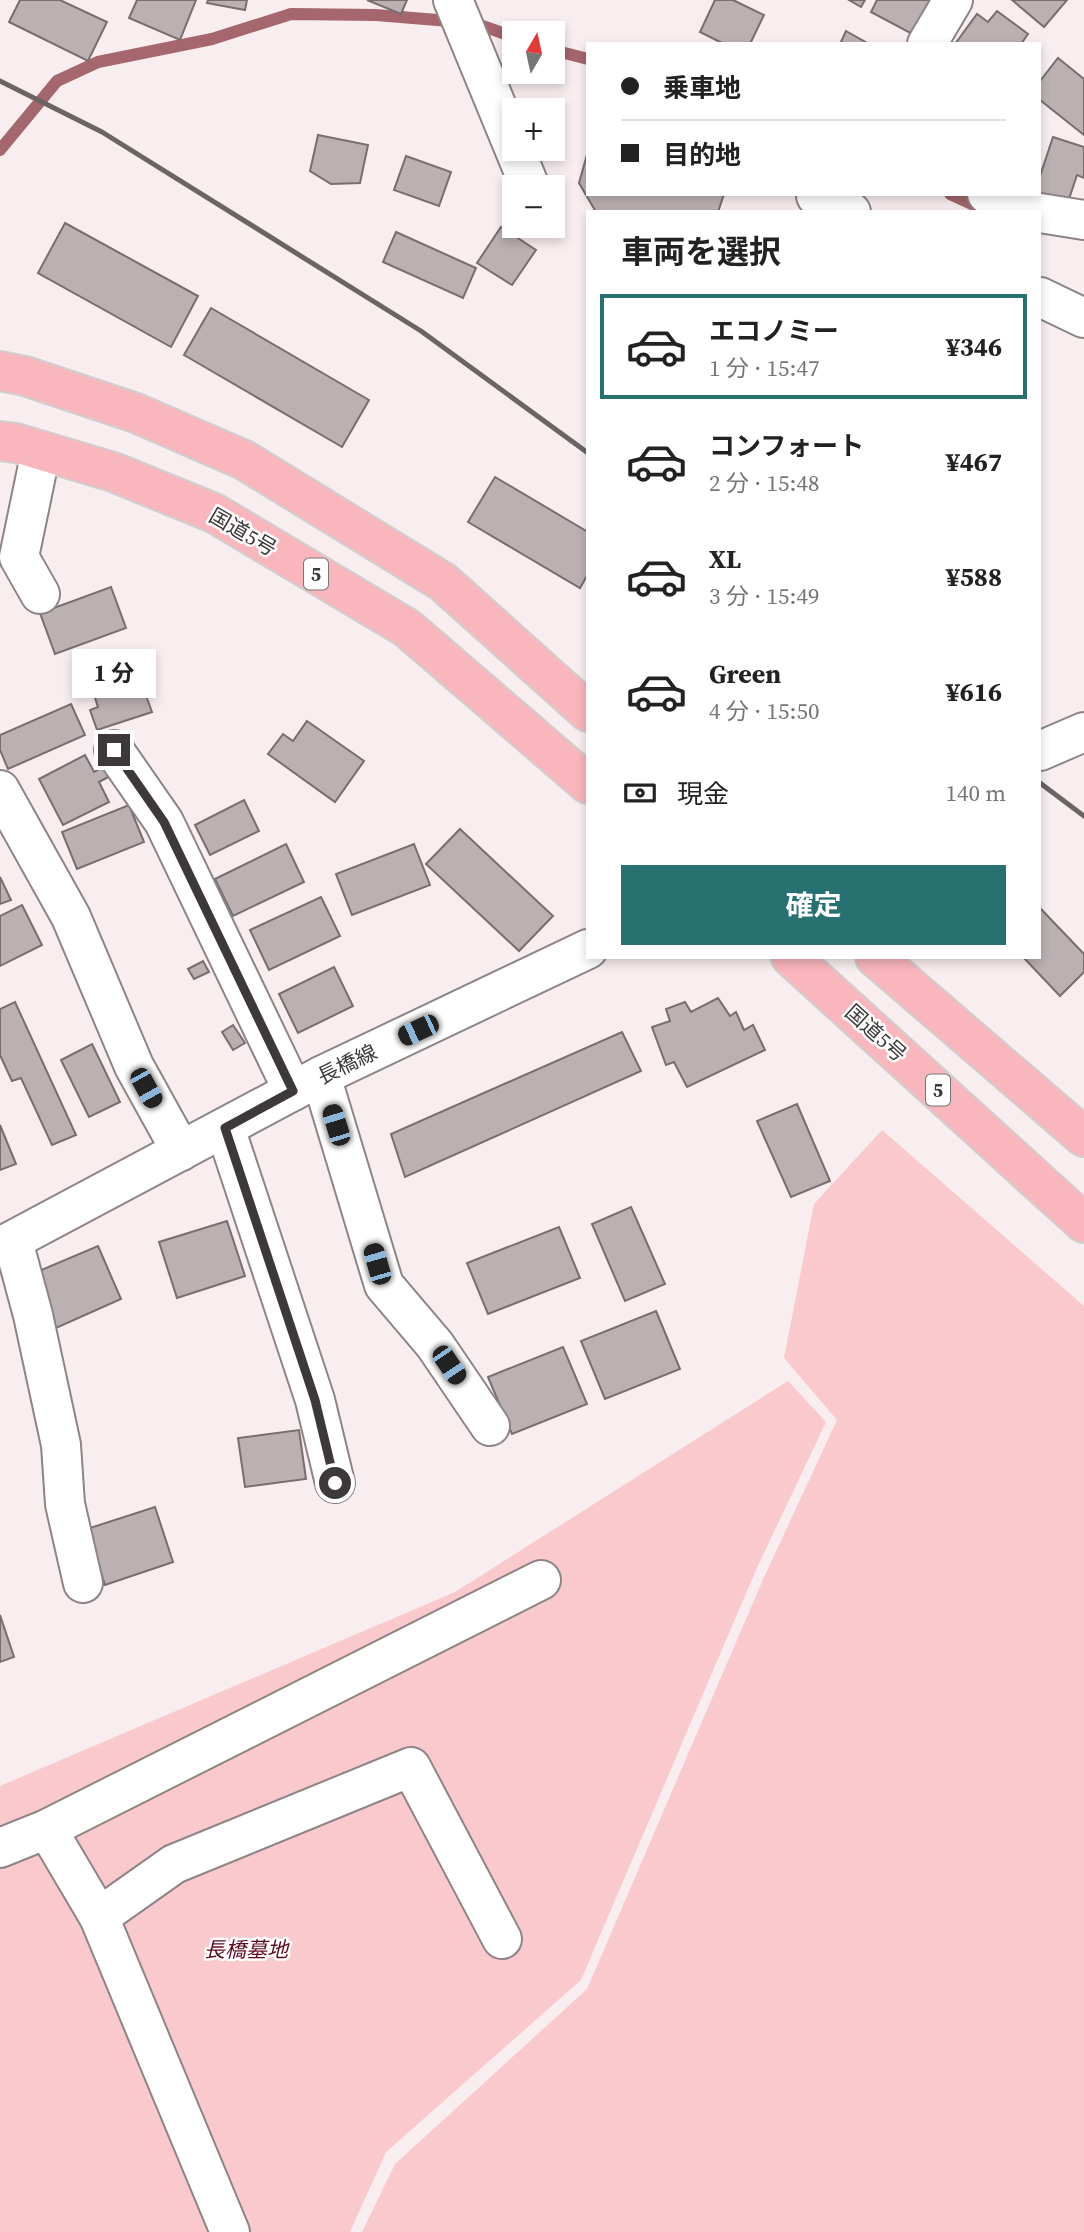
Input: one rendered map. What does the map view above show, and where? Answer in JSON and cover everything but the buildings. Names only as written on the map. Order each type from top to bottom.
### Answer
[{"type":"highway","points":[[0,371],[25,376],[136,413],[244,460],[443,582],[586,710]]},
{"type":"highway","name":"国道5号","points":[[0,441],[16,443],[113,472],[214,513],[407,628],[586,782]]},
{"type":"highway","name":"国道5号","points":[[793,959],[1084,1223]]},
{"type":"highway","points":[[877,959],[1084,1137]]},
{"type":"street","points":[[928,42],[953,0]]},
{"type":"street","points":[[457,11],[525,175]]},
{"type":"street","points":[[816,196],[847,210]]},
{"type":"street","points":[[991,196],[1021,210]]},
{"type":"street","points":[[1041,213],[1084,220]]},
{"type":"street","points":[[1041,297],[1084,318]]},
{"type":"street","points":[[40,594],[19,557],[41,451]]},
{"type":"street","points":[[1041,751],[1084,732]]},
{"type":"street","points":[[114,750],[164,822],[307,1084],[384,1285],[435,1345],[490,1426]]},
{"type":"street","points":[[0,790],[71,917],[134,1066],[181,1151]]},
{"type":"street","name":"長橋線","points":[[7,1244],[307,1084],[586,949]]},
{"type":"street","points":[[225,1128],[315,1400],[335,1483]]},
{"type":"street","points":[[7,1244],[33,1315],[61,1444],[65,1504],[83,1583]]},
{"type":"street","points":[[0,1848],[47,1829],[541,1580]]},
{"type":"street","points":[[99,1917],[174,1864],[411,1767],[502,1939]]},
{"type":"street","points":[[47,1829],[99,1917],[230,2232]]},
{"type":"green space","points":[[882,1130],[1084,1306],[1084,2232],[362,2232],[395,2164],[587,1989],[765,1575],[837,1420],[784,1358],[814,1204]]},
{"type":"green space","name":"長橋墓地","points":[[788,1381],[826,1422],[756,1570],[581,1980],[386,2152],[350,2232],[0,2232],[0,1786],[455,1592]]},
{"type":"waterway","points":[[0,150],[57,81],[98,62],[212,39],[291,14],[376,15],[474,23],[502,33]]},
{"type":"waterway","points":[[565,53],[586,58]]},
{"type":"waterway","points":[[954,196],[985,210]]},
{"type":"railway","points":[[0,81],[102,132],[421,331],[586,452]]},
{"type":"railway","points":[[1041,784],[1084,816]]},
{"type":"route","points":[[114,750],[164,822],[293,1091],[225,1128],[315,1400],[335,1483]]}]
